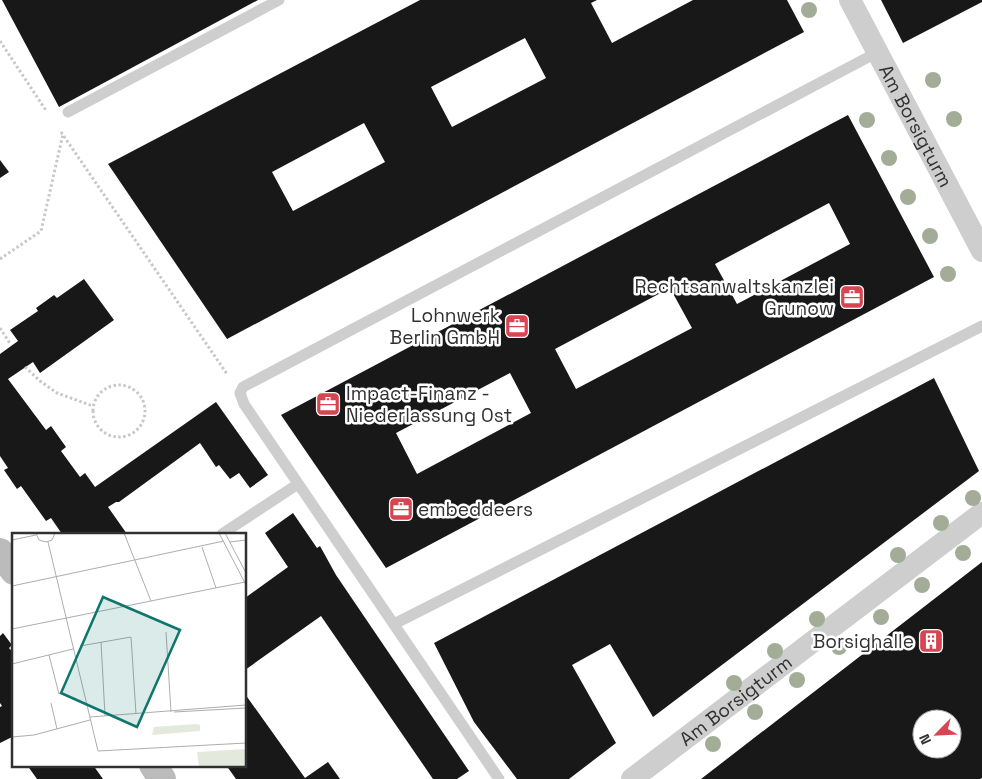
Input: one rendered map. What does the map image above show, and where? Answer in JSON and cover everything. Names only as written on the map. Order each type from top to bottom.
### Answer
[{"type":"street","name":"Am Borsigturm","points":[[850,0],[982,252]]},
{"type":"street","name":"Am Borsigturm","points":[[632,779],[982,513]]},
{"type":"street","points":[[0,552],[12,568]]},
{"type":"street","points":[[154,766],[162,779]]},
{"type":"lane","points":[[68,112],[279,0]]},
{"type":"lane","points":[[499,779],[244,404],[240,393],[243,387],[878,52]]},
{"type":"lane","points":[[394,624],[982,326]]},
{"type":"lane","points":[[224,533],[298,484]]},
{"type":"path","points":[[0,41],[52,119]]},
{"type":"path","points":[[0,259],[41,231],[68,112]]},
{"type":"path","points":[[58,127],[240,393]]},
{"type":"path","points":[[0,328],[12,345]]},
{"type":"path","points":[[25,367],[57,393],[93,406]]},
{"type":"path","points":[[117,384],[124,385],[141,396],[144,402],[145,416],[134,433],[128,436],[114,437],[101,430],[97,425],[94,419],[93,406],[95,399],[104,389],[117,384]]},
{"type":"building","points":[[2,0],[258,0],[59,107]]},
{"type":"building","points":[[420,0],[597,0],[591,3],[612,43],[693,0],[787,0],[804,32],[227,339],[108,164]],"holes":[[[525,38],[546,78],[452,127],[431,87]],[[364,123],[385,162],[293,211],[272,172]]]},
{"type":"building","points":[[881,0],[982,0],[982,2],[903,43]]},
{"type":"building","points":[[848,115],[934,277],[386,568],[281,415]],"holes":[[[829,203],[850,244],[737,304],[715,264]],[[670,288],[692,328],[576,389],[555,349]],[[510,373],[531,413],[417,474],[396,433]]]},
{"type":"building","points":[[0,160],[9,172],[0,178]]},
{"type":"building","points":[[84,279],[114,320],[40,373],[33,362],[8,379],[46,430],[51,426],[66,447],[61,451],[80,477],[85,473],[95,487],[216,402],[268,475],[250,488],[239,473],[230,479],[219,465],[216,467],[200,443],[119,502],[108,507],[126,533],[61,533],[51,518],[46,521],[21,486],[17,489],[4,470],[8,468],[0,456],[0,354],[18,341],[10,330],[38,311],[36,308],[54,295],[57,298]]},
{"type":"building","points":[[934,378],[979,471],[653,717],[610,644],[572,665],[616,743],[569,779],[517,779],[474,722],[434,643]]},
{"type":"building","points":[[293,513],[317,548],[320,546],[336,575],[469,771],[457,779],[433,779],[321,616],[246,669],[246,597],[288,567],[265,533]]},
{"type":"building","name":"Borsighalle","points":[[982,562],[982,778],[701,779]]},
{"type":"building","points":[[3,633],[12,645],[9,648],[12,652],[12,737],[0,743],[0,707],[2,706],[0,703],[0,636]]},
{"type":"building","points":[[246,695],[305,778],[328,762],[340,779],[236,779],[227,766],[246,766]]},
{"type":"building","points":[[28,766],[94,766],[103,779],[37,779]]},
{"type":"place","name":"Rechtsanwaltskanzlei Grunow","points":[[852,297]]},
{"type":"place","name":"Lohnwerk Berlin GmbH","points":[[517,326]]},
{"type":"place","name":"Impact-Finanz - Niederlassung Ost","points":[[328,404]]},
{"type":"place","name":"embeddeers","points":[[401,509]]},
{"type":"place","name":"Borsighalle","points":[[931,641]]}]
